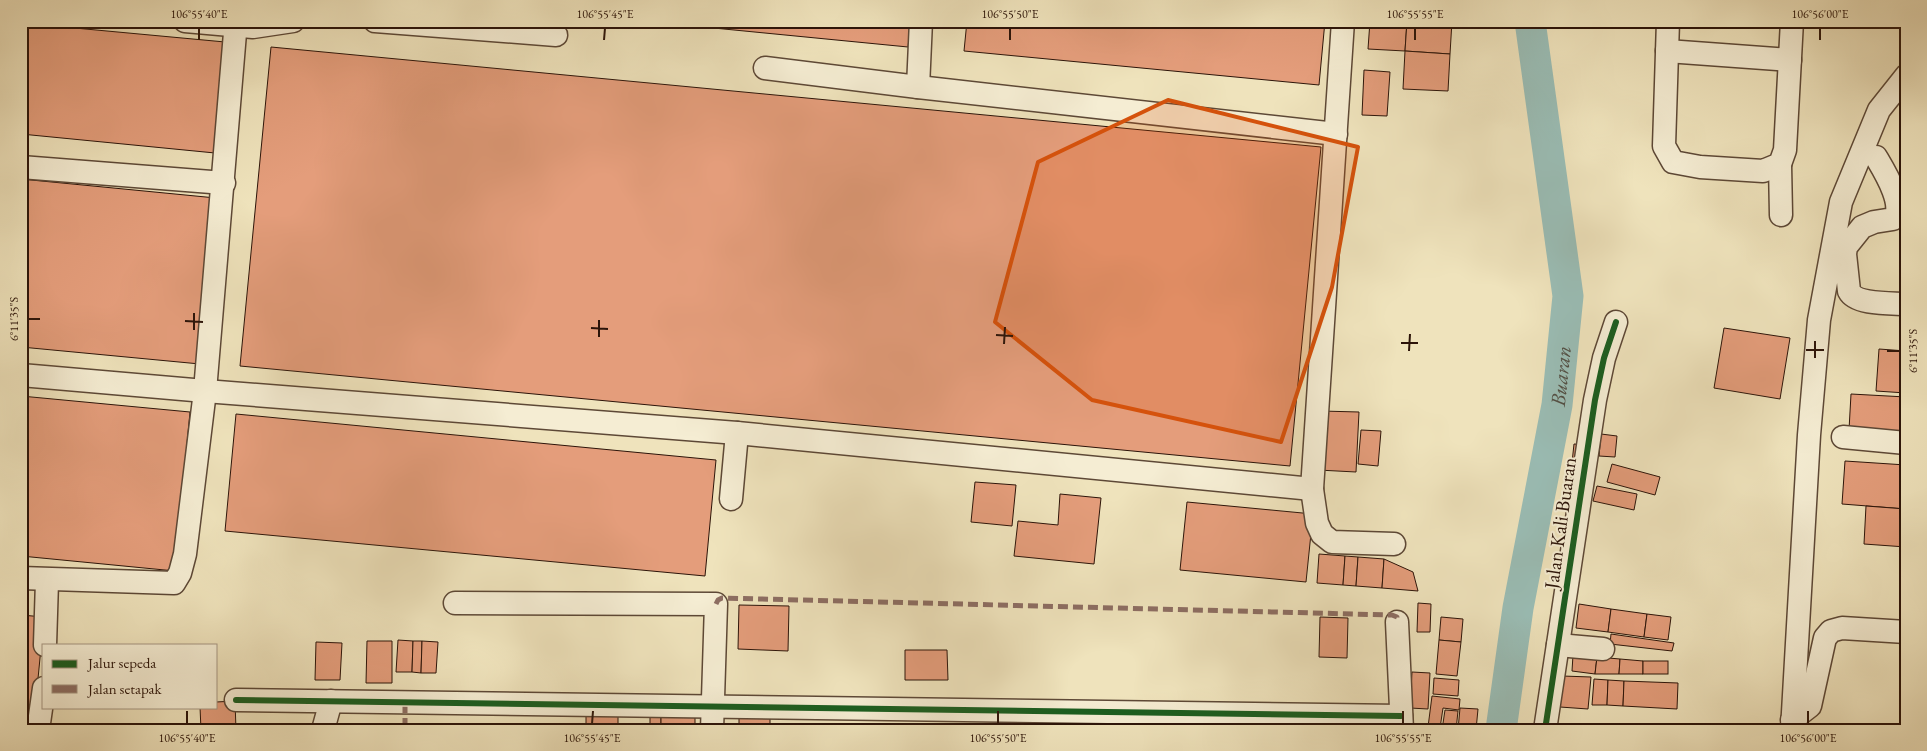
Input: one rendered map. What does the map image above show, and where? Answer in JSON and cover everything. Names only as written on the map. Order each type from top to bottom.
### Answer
[{"type":"street","points":[[185,21],[253,27],[293,21]]},
{"type":"street","points":[[375,21],[556,35]]},
{"type":"street","points":[[918,87],[921,21]]},
{"type":"street","points":[[1344,21],[1312,489],[1317,523],[1322,534],[1332,542],[1394,544]]},
{"type":"street","points":[[1668,21],[1664,146],[1673,162],[1700,167],[1763,171],[1780,164]]},
{"type":"street","points":[[1780,214],[1780,164],[1785,150],[1792,21]]},
{"type":"street","points":[[21,578],[174,583],[180,573],[186,554],[205,392],[236,24]]},
{"type":"street","points":[[1667,51],[1790,60]]},
{"type":"street","points":[[765,68],[1336,134]]},
{"type":"street","points":[[1792,725],[1809,436],[1819,320],[1841,202],[1879,110],[1906,76]]},
{"type":"street","points":[[1876,157],[1891,184],[1896,200],[1897,213],[1893,219],[1874,222],[1862,227],[1846,247],[1849,291],[1852,296],[1861,300],[1906,304]]},
{"type":"street","points":[[21,168],[224,183]]},
{"type":"street","name":"Jalan Kali Buaran","points":[[1545,730],[1595,400],[1604,358],[1616,322]]},
{"type":"street","points":[[21,375],[205,392],[737,432],[1312,489]]},
{"type":"street","points":[[731,499],[737,432]]},
{"type":"street","points":[[1844,437],[1906,442]]},
{"type":"street","points":[[45,644],[47,580]]},
{"type":"street","points":[[455,603],[716,604],[712,730]]},
{"type":"street","points":[[236,700],[713,706],[1402,723],[1397,622]]},
{"type":"street","points":[[1792,725],[1810,706],[1824,638],[1831,631],[1842,628],[1906,632]]},
{"type":"street","points":[[1558,645],[1603,649]]},
{"type":"street","points":[[323,730],[331,701]]},
{"type":"street","points":[[38,730],[42,702]]},
{"type":"highlighted area","points":[[1168,100],[1358,147],[1332,287],[1281,442],[1092,400],[995,322],[1038,162]]},
{"type":"building","points":[[642,21],[911,21],[908,47]]},
{"type":"building","points":[[967,21],[1325,21],[1319,85],[964,51]]},
{"type":"building","points":[[1370,21],[1407,21],[1405,51],[1368,49]]},
{"type":"building","points":[[1407,21],[1452,21],[1450,54],[1405,51]]},
{"type":"building","points":[[21,23],[225,42],[215,153],[21,134]]},
{"type":"building","points":[[271,47],[1321,147],[1290,466],[240,366]]},
{"type":"building","points":[[1405,51],[1450,54],[1448,91],[1403,89]]},
{"type":"building","points":[[1364,70],[1390,72],[1387,116],[1362,115]]},
{"type":"building","points":[[21,179],[216,198],[200,364],[21,347]]},
{"type":"building","points":[[1724,328],[1790,338],[1780,399],[1714,388]]},
{"type":"building","points":[[1879,349],[1906,351],[1906,393],[1876,391]]},
{"type":"building","points":[[1851,394],[1906,397],[1906,433],[1849,430]]},
{"type":"building","points":[[21,396],[190,412],[175,571],[21,556]]},
{"type":"building","points":[[1321,411],[1359,412],[1356,472],[1318,470]]},
{"type":"building","points":[[236,414],[716,460],[705,576],[225,531]]},
{"type":"building","points":[[1361,430],[1381,431],[1378,466],[1358,464]]},
{"type":"building","points":[[1601,434],[1617,436],[1615,457],[1599,456]]},
{"type":"building","points":[[1574,444],[1586,445],[1583,473],[1571,472]]},
{"type":"building","points":[[1845,461],[1906,465],[1906,509],[1842,504]]},
{"type":"building","points":[[1612,464],[1660,477],[1655,495],[1607,482]]},
{"type":"building","points":[[975,482],[1016,485],[1012,526],[971,522]]},
{"type":"building","points":[[1597,486],[1637,494],[1634,510],[1593,501]]},
{"type":"building","points":[[1060,494],[1101,498],[1094,564],[1014,556],[1018,521],[1058,525]]},
{"type":"building","points":[[1187,502],[1313,514],[1306,582],[1180,570]]},
{"type":"building","points":[[1866,506],[1906,509],[1906,547],[1864,544]]},
{"type":"building","points":[[1319,554],[1345,556],[1343,585],[1317,583]]},
{"type":"building","points":[[1345,556],[1358,557],[1356,586],[1343,585]]},
{"type":"building","points":[[1358,557],[1384,559],[1382,588],[1356,586]]},
{"type":"building","points":[[1384,559],[1413,572],[1418,591],[1382,588]]},
{"type":"building","points":[[1418,603],[1431,604],[1430,632],[1417,632]]},
{"type":"building","points":[[1579,604],[1611,609],[1608,632],[1576,628]]},
{"type":"building","points":[[739,605],[789,606],[788,651],[738,649]]},
{"type":"building","points":[[1611,609],[1647,614],[1644,637],[1608,632]]},
{"type":"building","points":[[1647,614],[1671,617],[1668,640],[1644,637]]},
{"type":"building","points":[[21,615],[44,617],[33,730],[21,730]]},
{"type":"building","points":[[1320,617],[1348,618],[1347,658],[1319,657]]},
{"type":"building","points":[[1441,617],[1463,619],[1461,642],[1439,640]]},
{"type":"building","points":[[1611,634],[1674,643],[1672,651],[1610,644]]},
{"type":"building","points":[[398,640],[413,641],[412,672],[396,672]]},
{"type":"building","points":[[1439,640],[1461,642],[1457,676],[1436,674]]},
{"type":"building","points":[[367,641],[392,641],[392,683],[366,683]]},
{"type":"building","points":[[413,641],[422,641],[421,673],[412,672]]},
{"type":"building","points":[[422,641],[438,642],[436,673],[421,673]]},
{"type":"building","points":[[316,642],[342,643],[340,680],[315,680]]},
{"type":"building","points":[[905,650],[947,650],[948,680],[905,680]]},
{"type":"building","points":[[1573,655],[1597,657],[1595,674],[1572,671]]},
{"type":"building","points":[[1597,657],[1620,659],[1619,674],[1595,674]]},
{"type":"building","points":[[1620,659],[1643,661],[1643,674],[1619,674]]},
{"type":"building","points":[[1643,661],[1668,661],[1668,674],[1643,674]]},
{"type":"building","points":[[1412,672],[1430,673],[1428,709],[1410,708]]},
{"type":"building","points":[[1562,676],[1591,677],[1588,709],[1560,707]]},
{"type":"building","points":[[1434,678],[1459,680],[1458,696],[1433,694]]},
{"type":"building","points":[[1594,679],[1608,680],[1607,705],[1592,705]]},
{"type":"building","points":[[1608,680],[1624,681],[1623,706],[1607,705]]},
{"type":"building","points":[[1624,681],[1678,683],[1677,709],[1623,706]]},
{"type":"building","points":[[1432,696],[1460,699],[1459,710],[1443,708],[1440,728],[1428,727]]},
{"type":"building","points":[[235,701],[236,730],[201,730],[200,708],[218,708],[218,702]]},
{"type":"building","points":[[1460,708],[1478,709],[1476,730],[1458,730]]},
{"type":"building","points":[[586,710],[618,710],[618,730],[586,730]]},
{"type":"building","points":[[1445,710],[1458,711],[1456,730],[1442,730]]},
{"type":"building","points":[[650,714],[661,714],[661,730],[650,730]]},
{"type":"building","points":[[661,714],[695,714],[695,730],[661,730]]},
{"type":"building","points":[[739,714],[770,714],[770,730],[739,730]]},
{"type":"building","points":[[1632,727],[1633,730],[1578,730]]},
{"type":"waterway","name":"Buaran","points":[[1501,730],[1518,608],[1557,405],[1568,296],[1530,21]]},
{"type":"marked path","points":[[716,604],[722,598],[1392,615],[1397,617],[1397,622]]},
{"type":"marked path","points":[[405,703],[405,730]]},
{"type":"cycle path","points":[[1545,730],[1595,400],[1604,358],[1616,322]]},
{"type":"cycle path","points":[[236,700],[1401,716]]}]
